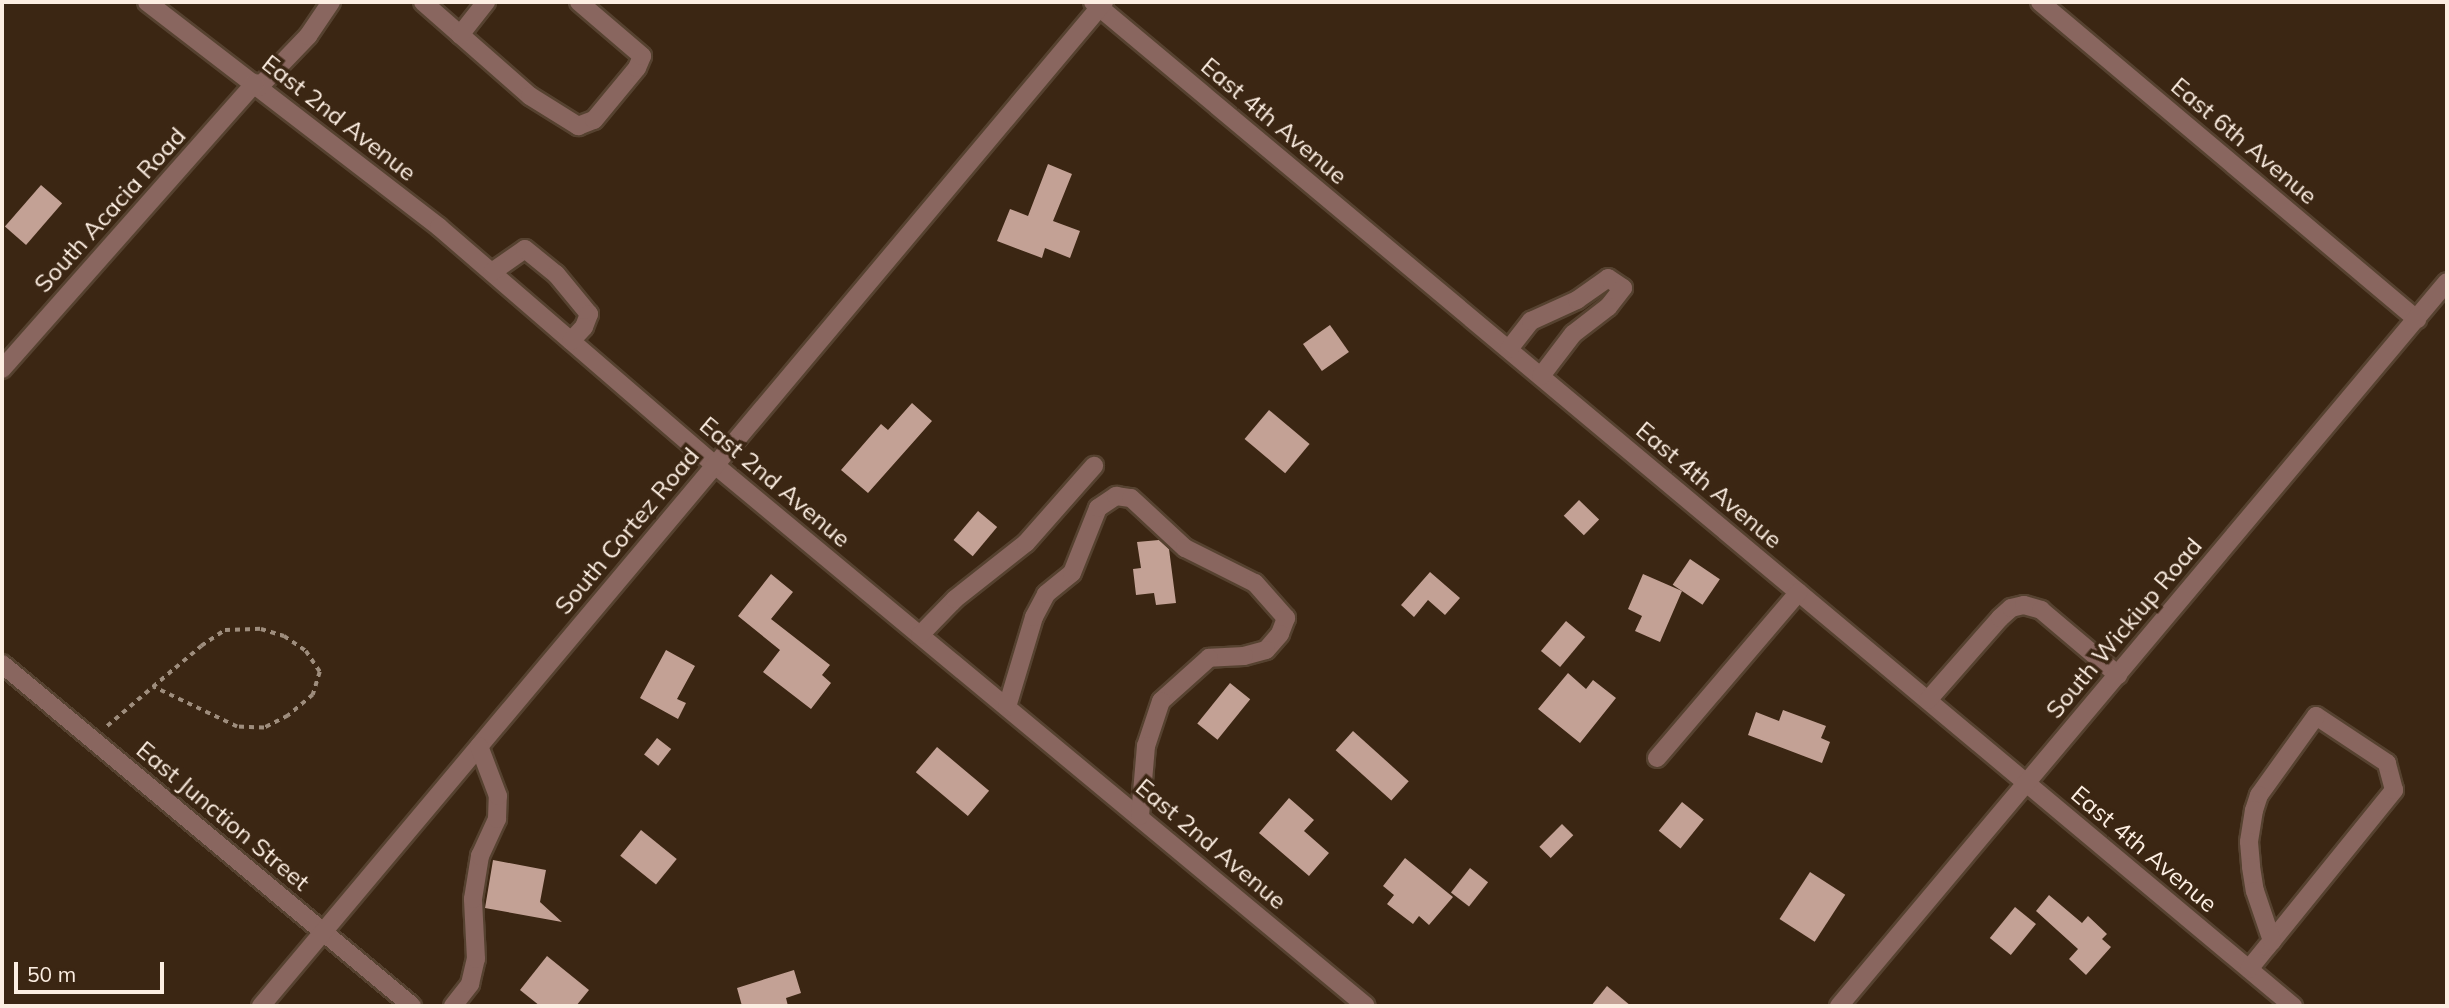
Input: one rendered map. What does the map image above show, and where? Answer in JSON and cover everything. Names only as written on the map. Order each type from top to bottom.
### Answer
[{"type":"street","name":"East 2nd Avenue","points":[[147,2],[439,227],[715,465],[1366,1006]]},
{"type":"street","name":"South Acacia Road","points":[[2,369],[257,85],[307,36],[331,2]]},
{"type":"street","points":[[423,2],[530,96],[578,126],[594,120],[637,68],[642,56],[579,2]]},
{"type":"street","points":[[460,35],[486,2]]},
{"type":"street","name":"East 6th Avenue","points":[[2040,2],[2417,319]]},
{"type":"street","name":"East 4th Avenue","points":[[1099,4],[2293,1006]]},
{"type":"street","name":"South Cortez Road","points":[[261,1006],[1099,4]]},
{"type":"street","points":[[492,272],[525,249],[556,274],[589,314],[584,327],[571,341]]},
{"type":"street","points":[[1508,349],[1531,321],[1577,300],[1608,278],[1623,288],[1608,307],[1573,334],[1541,376]]},
{"type":"street","name":"South Wickiup Road","points":[[1839,1006],[2447,282]]},
{"type":"street","points":[[920,635],[956,599],[1026,543],[1094,466]]},
{"type":"street","points":[[1007,707],[1034,617],[1046,594],[1072,572],[1098,508],[1116,496],[1131,498],[1185,548],[1255,583],[1286,618],[1280,634],[1266,650],[1244,656],[1209,658],[1161,701],[1146,746],[1140,816]]},
{"type":"street","points":[[1657,758],[1799,592]]},
{"type":"street","points":[[1928,700],[2000,618],[2011,608],[2024,605],[2041,610],[2118,675]]},
{"type":"street","name":"East Junction Street","points":[[2,664],[412,1006]]},
{"type":"street","points":[[2249,969],[2272,941],[2394,790],[2387,762],[2316,716],[2259,795],[2254,810],[2249,842],[2253,879],[2272,941]]},
{"type":"street","points":[[453,1006],[470,984],[476,959],[473,898],[480,856],[497,819],[498,796],[479,746]]},
{"type":"path","points":[[92,739],[153,687],[225,630],[261,629],[284,636],[306,651],[320,672],[313,695],[288,716],[264,728],[237,727],[153,687]]},
{"type":"building","points":[[1048,164],[1072,174],[1053,221],[1080,231],[1070,258],[1045,248],[1042,258],[997,241],[1010,209],[1028,216]]},
{"type":"building","points":[[41,185],[62,203],[26,245],[5,227]]},
{"type":"building","points":[[1330,325],[1349,352],[1322,371],[1303,344]]},
{"type":"building","points":[[912,403],[932,421],[868,493],[841,470],[881,424],[888,430]]},
{"type":"building","points":[[1269,410],[1310,444],[1285,473],[1245,439]]},
{"type":"building","points":[[1579,500],[1599,519],[1584,535],[1564,516]]},
{"type":"building","points":[[978,511],[997,527],[973,556],[954,540]]},
{"type":"building","points":[[1159,540],[1169,549],[1176,603],[1156,605],[1154,593],[1136,595],[1133,569],[1141,568],[1137,542]]},
{"type":"building","points":[[1690,559],[1720,579],[1703,605],[1673,585]]},
{"type":"building","points":[[1430,572],[1460,598],[1445,615],[1428,600],[1414,617],[1401,605]]},
{"type":"building","points":[[771,574],[793,592],[771,619],[830,665],[822,675],[831,683],[811,709],[763,672],[780,650],[738,616]]},
{"type":"building","points":[[1643,574],[1682,591],[1660,642],[1635,631],[1642,616],[1628,609]]},
{"type":"building","points":[[1566,621],[1585,637],[1560,667],[1541,651]]},
{"type":"building","points":[[666,650],[695,666],[677,699],[686,703],[678,719],[640,698]]},
{"type":"building","points":[[1568,673],[1586,689],[1593,680],[1616,698],[1580,743],[1538,709]]},
{"type":"building","points":[[1230,683],[1250,699],[1217,740],[1197,723]]},
{"type":"building","points":[[1783,710],[1826,726],[1821,738],[1830,742],[1822,763],[1748,735],[1756,712],[1779,721]]},
{"type":"building","points":[[1353,731],[1409,781],[1391,801],[1336,750]]},
{"type":"building","points":[[657,738],[671,749],[658,766],[644,755]]},
{"type":"building","points":[[937,747],[989,791],[968,816],[916,772]]},
{"type":"building","points":[[1289,798],[1314,820],[1304,831],[1329,853],[1309,876],[1259,833]]},
{"type":"building","points":[[1682,802],[1704,820],[1680,848],[1659,831]]},
{"type":"building","points":[[1562,824],[1573,835],[1551,858],[1539,847]]},
{"type":"building","points":[[641,830],[677,859],[656,885],[620,856]]},
{"type":"building","points":[[1405,858],[1453,897],[1429,925],[1419,916],[1413,924],[1387,904],[1394,895],[1383,886]]},
{"type":"building","points":[[493,860],[546,870],[540,902],[562,922],[485,908]]},
{"type":"building","points":[[1470,868],[1488,882],[1469,907],[1451,892]]},
{"type":"building","points":[[1810,872],[1845,895],[1815,942],[1780,919]]},
{"type":"building","points":[[2049,895],[2082,923],[2088,916],[2107,934],[2102,939],[2111,947],[2086,975],[2069,959],[2078,949],[2036,911]]},
{"type":"building","points":[[2015,907],[2036,924],[2011,955],[1990,938]]},
{"type":"building","points":[[547,956],[589,990],[576,1006],[540,1006],[520,990]]},
{"type":"building","points":[[794,970],[801,993],[786,998],[788,1006],[742,1006],[737,988]]},
{"type":"building","points":[[1607,986],[1631,1006],[1591,1006]]}]
